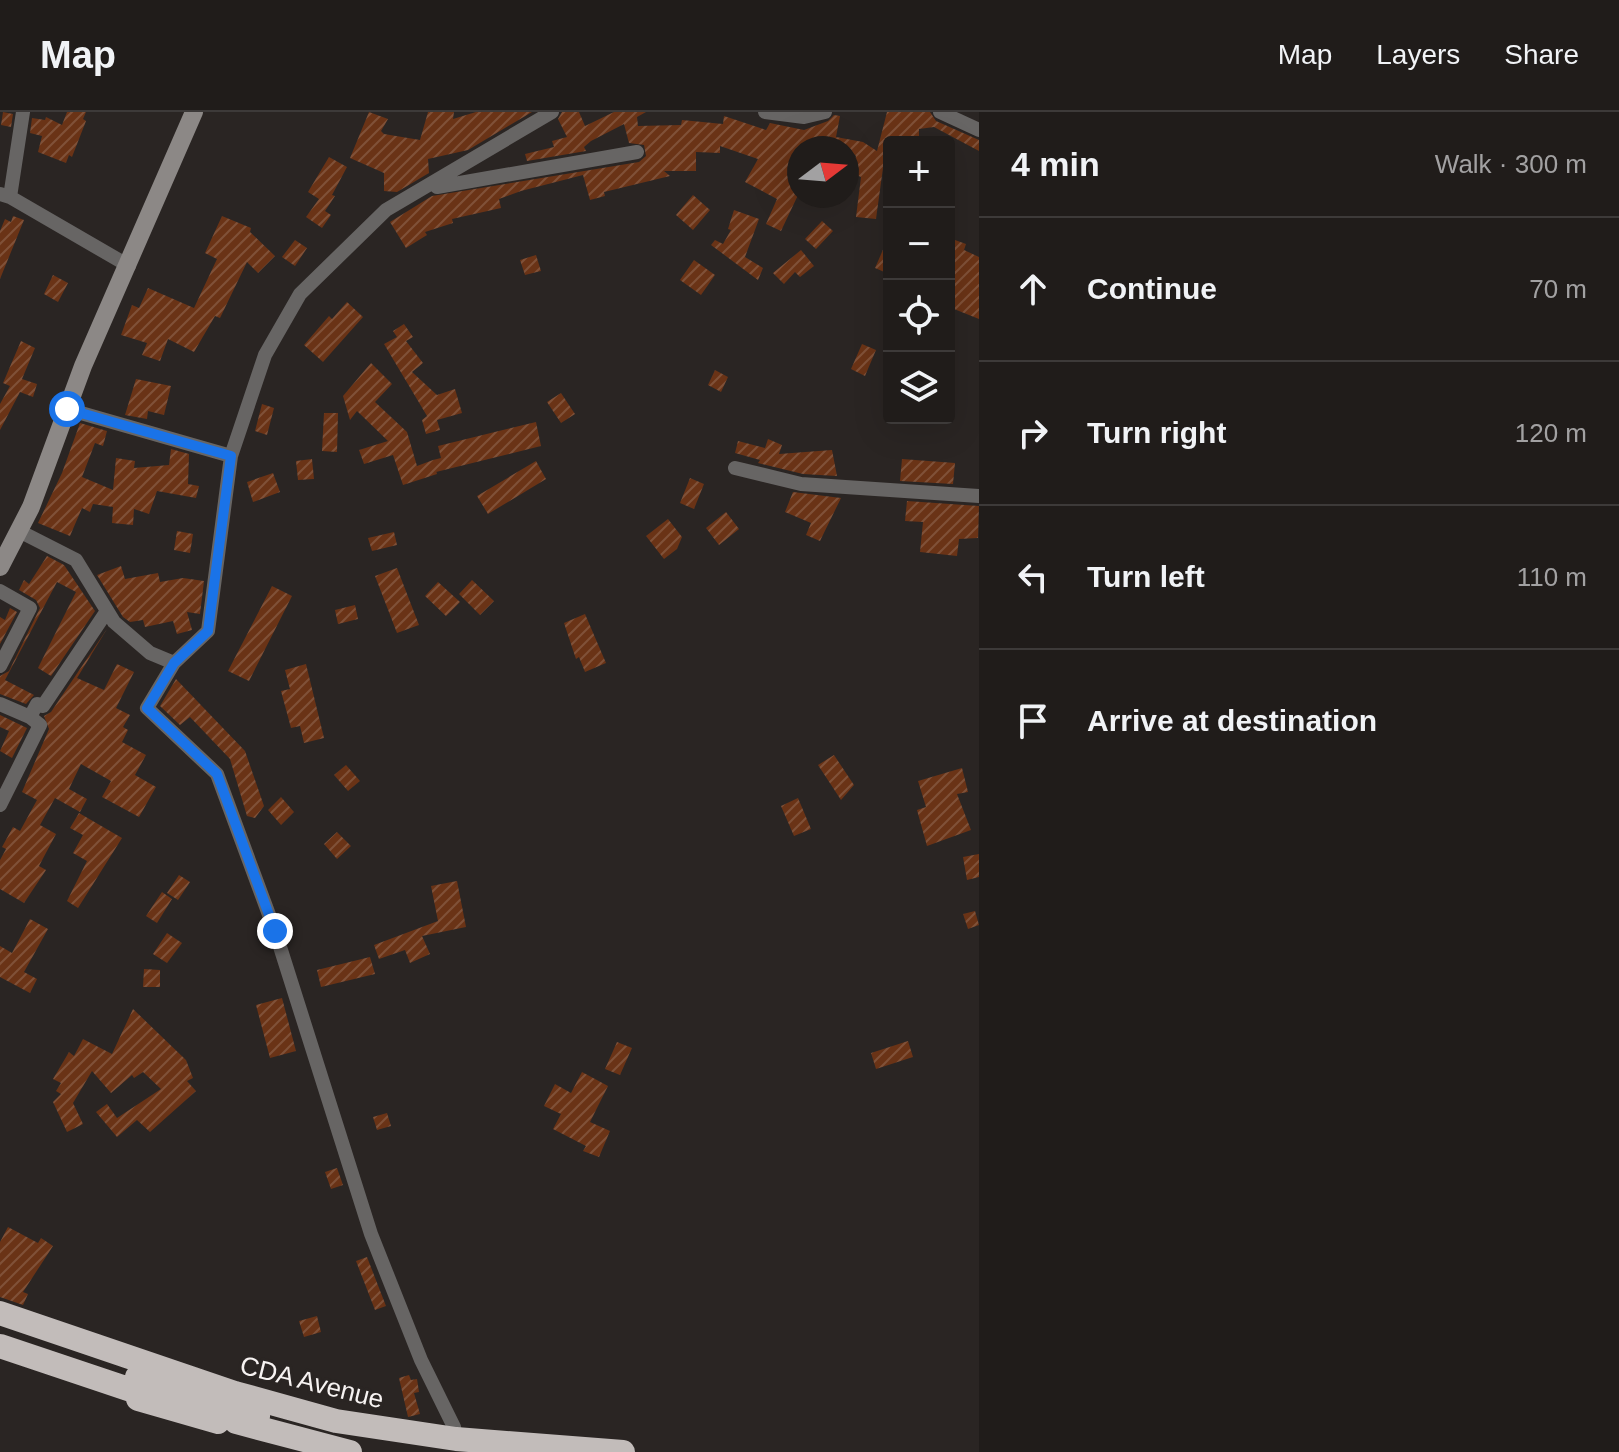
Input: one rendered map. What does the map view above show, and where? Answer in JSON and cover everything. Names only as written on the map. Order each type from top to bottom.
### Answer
[{"type":"highway","name":"CDA Avenue","points":[[0,1313],[304,1413],[456,1439],[623,1452]]},
{"type":"highway","points":[[0,1325],[212,1403],[317,1432],[406,1444],[522,1452]]},
{"type":"highway","points":[[0,1346],[128,1390],[264,1431],[350,1452]]},
{"type":"highway","points":[[0,1356],[91,1386],[324,1452]]},
{"type":"main road","points":[[0,567],[19,531],[67,409],[194,112]]},
{"type":"street","points":[[23,112],[5,195],[129,266]]},
{"type":"street","points":[[456,1439],[454,1427],[421,1360],[371,1234],[275,931],[217,774],[147,708],[174,663],[208,631],[231,456],[265,355],[300,294],[386,210],[552,112]]},
{"type":"street","points":[[765,112],[804,117],[825,112]]},
{"type":"street","points":[[940,112],[979,130]]},
{"type":"street","points":[[424,190],[637,152]]},
{"type":"street","points":[[67,409],[231,456]]},
{"type":"street","points":[[735,468],[801,484],[979,496]]},
{"type":"street","points":[[19,531],[76,560],[114,622],[150,653],[174,663]]},
{"type":"street","points":[[0,591],[30,608],[0,666]]},
{"type":"street","points":[[30,717],[37,704],[43,706],[107,611]]},
{"type":"street","points":[[0,704],[30,717],[40,725],[0,805]]},
{"type":"building","points":[[3,112],[13,114],[11,127],[1,125]]},
{"type":"building","points":[[67,112],[86,112],[83,119],[86,121],[72,157],[69,155],[66,163],[38,152],[42,136],[30,133],[32,118],[45,120],[46,117],[62,125]]},
{"type":"building","points":[[369,112],[388,119],[381,131],[384,134],[420,140],[428,112],[454,112],[453,119],[476,112],[532,112],[468,150],[428,159],[429,173],[397,192],[384,191],[384,173],[350,158]]},
{"type":"building","points":[[562,112],[579,112],[585,126],[614,112],[646,112],[637,117],[638,126],[681,125],[682,120],[723,124],[724,116],[766,130],[770,123],[804,130],[828,121],[834,115],[840,116],[836,136],[787,136],[787,208],[792,208],[781,231],[766,224],[777,199],[745,182],[758,159],[720,146],[720,153],[696,152],[696,171],[664,171],[670,176],[604,192],[605,196],[590,200],[583,175],[521,191],[499,199],[501,208],[452,219],[453,223],[425,232],[427,235],[406,248],[390,222],[432,196],[639,162],[646,156],[644,145],[629,143],[624,124],[591,141],[584,147],[586,151],[527,161],[525,154],[554,147],[552,141],[567,137],[558,119]]},
{"type":"building","points":[[887,112],[930,112],[936,121],[979,140],[979,151],[934,127],[919,129],[919,136],[883,136],[883,168],[876,219],[856,217],[861,177],[859,141],[877,151]]},
{"type":"building","points":[[329,157],[347,167],[325,211],[331,215],[322,228],[306,217],[319,199],[308,192]]},
{"type":"building","points":[[693,195],[710,210],[693,230],[676,215]]},
{"type":"building","points":[[734,210],[759,219],[745,257],[763,268],[758,280],[711,245],[715,240],[723,244],[731,230],[728,229]]},
{"type":"building","points":[[13,216],[24,220],[0,279],[0,231],[5,219],[11,222]]},
{"type":"building","points":[[222,216],[251,228],[250,232],[275,256],[258,273],[247,262],[220,318],[215,316],[194,352],[168,339],[160,361],[142,355],[147,343],[121,335],[132,305],[139,308],[148,288],[194,308],[217,259],[205,253]]},
{"type":"building","points":[[822,221],[833,231],[816,249],[805,239]]},
{"type":"building","points":[[295,240],[307,248],[295,266],[282,257]]},
{"type":"building","points":[[955,240],[966,244],[964,250],[979,257],[979,319],[955,309]]},
{"type":"building","points":[[801,250],[814,266],[800,277],[795,272],[784,284],[773,273]]},
{"type":"building","points":[[883,250],[883,271],[875,268]]},
{"type":"building","points":[[536,255],[541,271],[525,275],[520,260]]},
{"type":"building","points":[[694,260],[715,275],[701,295],[680,280]]},
{"type":"building","points":[[53,275],[68,283],[58,302],[44,294]]},
{"type":"building","points":[[347,302],[363,317],[323,362],[304,345],[329,316],[332,319]]},
{"type":"building","points":[[404,324],[413,337],[406,341],[423,363],[412,372],[437,395],[455,389],[462,413],[437,420],[440,430],[426,434],[422,420],[427,416],[384,344],[397,337],[393,331]]},
{"type":"building","points":[[21,341],[35,348],[22,379],[37,384],[33,397],[20,392],[0,430],[0,404],[10,386],[3,383]]},
{"type":"building","points":[[862,344],[876,350],[865,376],[851,369]]},
{"type":"building","points":[[371,363],[392,384],[375,402],[407,432],[417,466],[433,460],[437,474],[403,485],[393,455],[364,464],[359,450],[388,441],[357,411],[350,420],[343,396]]},
{"type":"building","points":[[715,370],[728,377],[721,392],[708,385]]},
{"type":"building","points":[[136,379],[171,386],[164,415],[148,411],[147,419],[125,415]]},
{"type":"building","points":[[561,393],[575,414],[561,423],[547,402]]},
{"type":"building","points":[[262,404],[274,408],[267,435],[255,431]]},
{"type":"building","points":[[324,413],[338,413],[337,452],[322,451]]},
{"type":"building","points":[[536,422],[541,446],[436,472],[433,460],[441,458],[438,446]]},
{"type":"building","points":[[80,423],[107,431],[103,446],[95,443],[82,477],[113,490],[116,458],[135,461],[134,468],[169,465],[171,449],[189,454],[188,484],[199,486],[196,498],[157,491],[149,514],[134,509],[133,525],[112,523],[113,507],[93,504],[90,512],[82,508],[70,536],[38,523],[62,473]]},
{"type":"building","points":[[768,439],[782,445],[779,454],[832,450],[837,476],[803,474],[758,463],[760,460],[735,453],[738,441],[765,448]]},
{"type":"building","points":[[312,459],[314,479],[298,480],[296,461]]},
{"type":"building","points":[[902,459],[955,463],[953,484],[900,481]]},
{"type":"building","points":[[536,461],[546,479],[488,514],[477,496]]},
{"type":"building","points":[[273,473],[280,492],[253,502],[247,482]]},
{"type":"building","points":[[690,478],[704,484],[694,509],[680,503]]},
{"type":"building","points":[[793,492],[841,498],[820,541],[806,535],[811,523],[785,512]]},
{"type":"building","points":[[907,501],[979,506],[978,538],[959,539],[957,556],[920,552],[923,522],[905,521]]},
{"type":"building","points":[[726,512],[739,529],[719,545],[706,528]]},
{"type":"building","points":[[668,519],[682,537],[677,549],[664,559],[646,536]]},
{"type":"building","points":[[177,531],[193,534],[190,553],[174,550]]},
{"type":"building","points":[[394,532],[397,545],[372,551],[368,538]]},
{"type":"building","points":[[47,556],[64,565],[95,611],[51,676],[38,668],[76,592],[57,582],[5,680],[34,695],[26,704],[0,694],[0,676],[9,671],[40,608],[36,600],[19,590],[24,580],[29,584]]},
{"type":"building","points":[[121,566],[125,579],[158,573],[160,582],[183,578],[204,581],[200,614],[187,612],[192,630],[177,634],[173,621],[145,627],[143,620],[130,622],[123,617],[97,575]]},
{"type":"building","points":[[397,568],[419,625],[397,633],[375,576]]},
{"type":"building","points":[[472,580],[494,601],[480,615],[459,594]]},
{"type":"building","points":[[438,582],[460,602],[446,616],[425,596]]},
{"type":"building","points":[[272,586],[292,596],[249,681],[228,671]]},
{"type":"building","points":[[355,605],[358,619],[338,624],[335,610]]},
{"type":"building","points":[[10,608],[17,612],[0,644],[0,617],[5,620]]},
{"type":"building","points":[[585,614],[606,663],[585,672],[579,657],[576,659],[564,623]]},
{"type":"building","points":[[107,629],[77,678],[104,690],[117,664],[134,672],[116,708],[130,715],[123,727],[128,730],[122,742],[146,755],[135,775],[156,787],[139,817],[102,797],[111,781],[81,764],[69,789],[87,799],[80,812],[55,798],[40,825],[56,834],[39,866],[46,870],[24,903],[0,889],[0,860],[6,849],[2,847],[13,827],[20,831],[37,800],[22,792],[49,729],[44,716],[51,712]]},
{"type":"building","points":[[306,664],[324,738],[304,743],[300,726],[291,728],[281,691],[290,689],[285,670]]},
{"type":"building","points":[[176,679],[245,751],[264,806],[255,818],[247,816],[230,759],[190,717],[180,725],[160,706]]},
{"type":"building","points":[[0,715],[27,728],[12,758],[0,751],[9,731],[0,727]]},
{"type":"building","points":[[834,755],[854,785],[841,800],[818,765]]},
{"type":"building","points":[[346,765],[360,781],[348,791],[334,775]]},
{"type":"building","points":[[962,768],[968,792],[957,794],[971,830],[927,846],[917,810],[926,807],[918,781]]},
{"type":"building","points":[[281,797],[294,812],[281,825],[268,810]]},
{"type":"building","points":[[798,798],[811,829],[794,836],[781,806]]},
{"type":"building","points":[[79,813],[122,838],[78,908],[67,901],[87,861],[73,853],[83,835],[70,828]]},
{"type":"building","points":[[337,832],[351,846],[337,859],[324,844]]},
{"type":"building","points":[[979,854],[979,877],[967,880],[963,857]]},
{"type":"building","points":[[179,875],[190,882],[178,900],[167,893]]},
{"type":"building","points":[[457,881],[466,927],[422,936],[430,954],[410,963],[405,950],[379,959],[374,945],[438,921],[431,886]]},
{"type":"building","points":[[162,892],[172,899],[157,923],[146,916]]},
{"type":"building","points":[[975,911],[979,925],[968,929],[963,914]]},
{"type":"building","points":[[30,919],[48,929],[24,972],[37,979],[30,993],[0,977],[0,946],[12,953]]},
{"type":"building","points":[[167,933],[182,943],[167,963],[153,954]]},
{"type":"building","points":[[370,957],[375,974],[321,987],[317,970]]},
{"type":"building","points":[[144,969],[160,970],[160,987],[143,987]]},
{"type":"building","points":[[282,998],[296,1051],[270,1058],[256,1005]]},
{"type":"building","points":[[133,1009],[186,1060],[193,1078],[187,1081],[196,1091],[150,1132],[137,1120],[117,1137],[96,1112],[107,1104],[117,1118],[161,1089],[143,1072],[134,1078],[132,1075],[111,1093],[92,1071],[73,1103],[83,1124],[67,1132],[53,1102],[61,1094],[56,1091],[61,1083],[53,1079],[69,1052],[74,1056],[83,1039],[112,1054]]},
{"type":"building","points":[[908,1041],[913,1057],[876,1069],[871,1053]]},
{"type":"building","points":[[617,1042],[632,1048],[620,1075],[605,1069]]},
{"type":"building","points":[[582,1072],[608,1086],[590,1122],[610,1131],[599,1157],[583,1151],[586,1146],[553,1129],[561,1114],[544,1106],[555,1084],[571,1093]]},
{"type":"building","points":[[387,1113],[391,1126],[377,1130],[373,1117]]},
{"type":"building","points":[[337,1168],[343,1185],[331,1189],[325,1172]]},
{"type":"building","points":[[8,1227],[38,1243],[41,1238],[53,1246],[23,1292],[28,1294],[23,1305],[0,1297],[0,1242]]},
{"type":"building","points":[[367,1257],[386,1306],[375,1310],[356,1261]]},
{"type":"building","points":[[317,1316],[321,1332],[304,1337],[299,1321]]},
{"type":"building","points":[[409,1375],[411,1380],[417,1379],[419,1392],[414,1393],[420,1414],[408,1417],[399,1378]]},
{"type":"route","points":[[67,409],[231,456],[208,631],[174,663],[147,708],[217,774],[275,931]]}]
